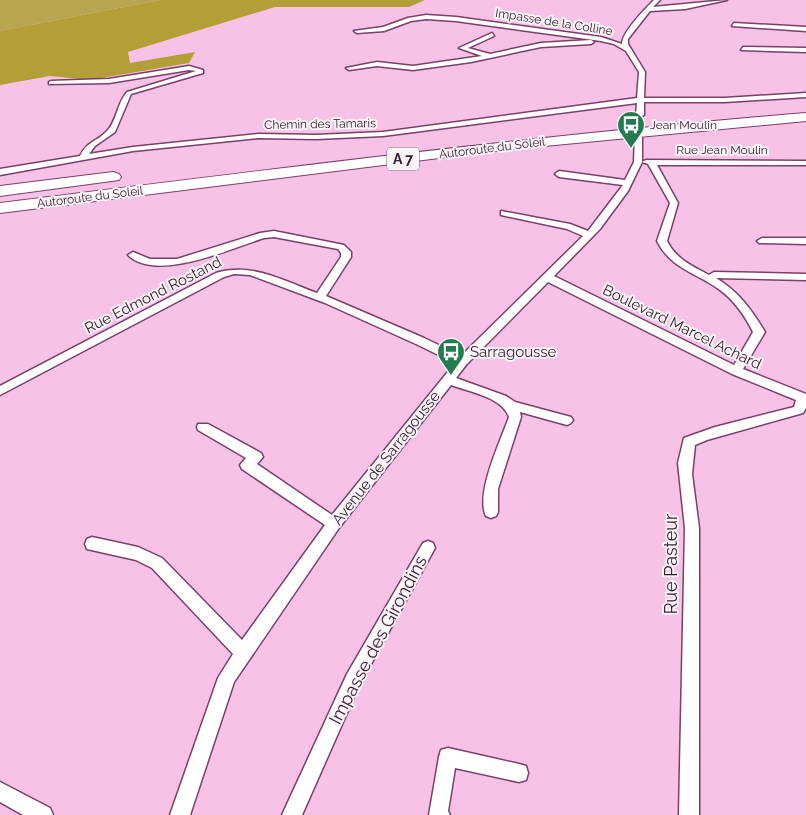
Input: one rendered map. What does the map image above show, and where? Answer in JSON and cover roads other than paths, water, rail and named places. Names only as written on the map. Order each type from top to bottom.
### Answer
[{"type":"highway","name":"Autoroute du Soleil","points":[[339,151],[625,120],[806,105]]},
{"type":"highway","name":"Autoroute du Soleil","points":[[0,208],[347,165],[646,131],[806,117]]},
{"type":"highway","name":"Autoroute du Soleil","points":[[0,191],[123,176]]},
{"type":"street","points":[[640,114],[642,72],[625,44],[625,39],[657,0]]},
{"type":"street","points":[[650,9],[685,7],[724,0]]},
{"type":"street","name":"Impasse de la Colline","points":[[357,31],[384,29],[410,19],[426,17],[456,19],[601,39],[616,43],[629,50]]},
{"type":"street","points":[[734,25],[806,30]]},
{"type":"street","points":[[490,56],[462,48],[492,35]]},
{"type":"street","points":[[349,68],[377,64],[413,68],[490,56],[541,45],[588,44],[601,39]]},
{"type":"street","points":[[743,49],[806,51]]},
{"type":"street","points":[[51,82],[100,82],[189,68],[200,70],[201,72],[130,93],[125,98],[111,132],[86,149],[84,157]]},
{"type":"street","name":"Chemin des Tamaris","points":[[0,172],[133,149],[258,136],[316,137],[383,134],[641,100],[725,100],[806,96]]},
{"type":"street","name":"Avenue de Sarragousse","points":[[180,815],[227,678],[243,653],[334,524],[462,362],[589,235],[624,191],[638,162],[638,137]]},
{"type":"street","name":"Rue Jean Moulin","points":[[638,162],[806,163]]},
{"type":"street","points":[[651,162],[674,203],[662,241],[664,246],[675,260],[722,286],[731,294],[751,318],[759,332],[756,341],[736,371]]},
{"type":"street","points":[[559,174],[628,182]]},
{"type":"street","points":[[504,213],[570,228],[589,235]]},
{"type":"street","points":[[133,255],[148,262],[178,262],[263,235],[274,234],[342,248],[346,252],[346,257],[320,297]]},
{"type":"street","points":[[762,240],[806,241]]},
{"type":"street","name":"Rue Edmond Rostand","points":[[0,391],[220,275],[233,271],[251,272],[320,297],[420,341],[462,362]]},
{"type":"street","points":[[714,275],[806,277]]},
{"type":"street","name":"Boulevard Marcel Achard","points":[[547,277],[736,371],[804,398]]},
{"type":"street","points":[[448,379],[502,399],[511,405],[568,420]]},
{"type":"street","name":"Rue Pasteur","points":[[689,815],[692,508],[684,475],[684,456],[689,442],[702,436],[764,421],[799,410],[804,398]]},
{"type":"street","points":[[492,512],[491,489],[515,417],[511,405]]},
{"type":"street","points":[[203,427],[256,457],[247,465],[334,524]]},
{"type":"street","points":[[92,544],[138,554],[157,563],[243,653]]},
{"type":"street","name":"Impasse des Girondins","points":[[292,815],[353,680],[428,548]]},
{"type":"street","points":[[440,815],[438,813],[448,757],[519,773]]},
{"type":"street","points":[[0,792],[43,815]]},
{"type":"tunnel","points":[[638,137],[640,115]]},
{"type":"place","name":"Jean Moulin","points":[[631,149]]},
{"type":"place","name":"Sarragousse","points":[[451,376]]}]
